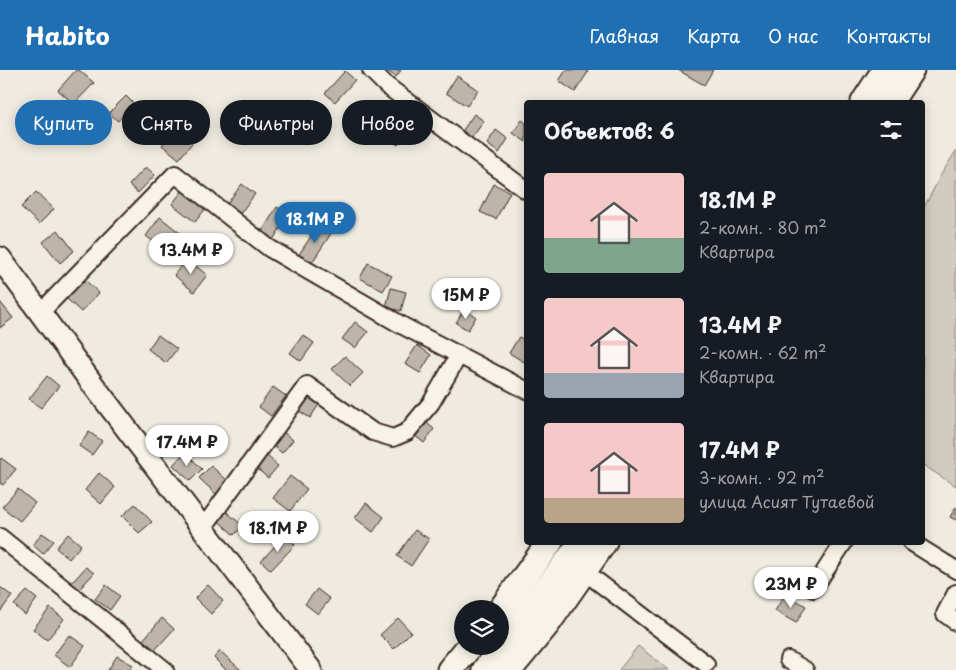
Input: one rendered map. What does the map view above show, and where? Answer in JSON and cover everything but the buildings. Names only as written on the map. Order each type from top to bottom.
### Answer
[{"type":"highway","points":[[865,100],[885,70]]},
{"type":"highway","points":[[891,100],[911,70]]},
{"type":"highway","points":[[509,600],[548,545]]},
{"type":"highway","points":[[509,614],[561,545]]},
{"type":"highway","points":[[485,670],[580,545]]},
{"type":"highway","points":[[509,670],[585,572],[602,545]]},
{"type":"highway","points":[[450,670],[462,655]]},
{"type":"highway","points":[[467,670],[478,655]]},
{"type":"main road","points":[[0,258],[311,670]]},
{"type":"street","points":[[371,70],[387,86],[524,189]]},
{"type":"street","points":[[40,313],[175,174],[269,248],[403,326],[524,389]]},
{"type":"street","points":[[203,528],[307,385],[373,432],[393,438],[407,432],[431,403],[459,355]]},
{"type":"street","points":[[0,537],[165,670]]},
{"type":"street","points":[[813,589],[842,545]]},
{"type":"street","points":[[916,545],[956,570]]},
{"type":"street","points":[[585,572],[706,664]]},
{"type":"street","points":[[956,593],[945,614],[956,622]]},
{"type":"street","points":[[788,660],[805,670]]},
{"type":"shaded area","points":[[956,151],[956,486],[925,466],[925,205]]},
{"type":"shaded area","points":[[638,646],[669,670],[619,670]]}]
